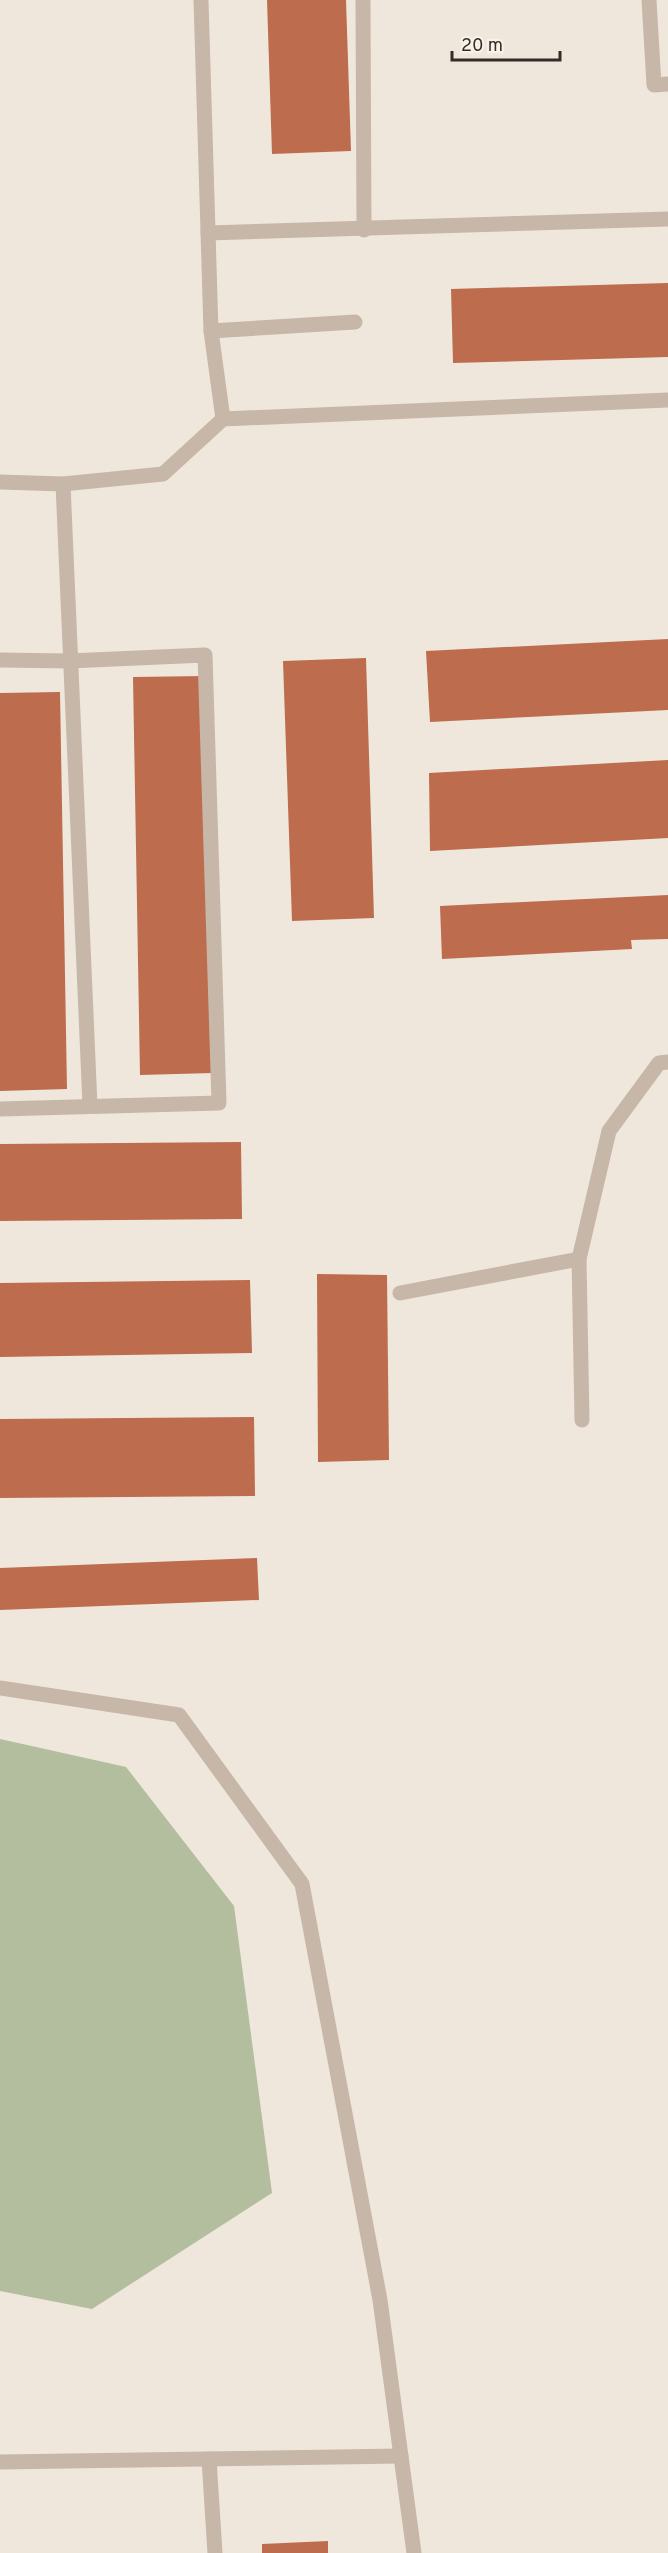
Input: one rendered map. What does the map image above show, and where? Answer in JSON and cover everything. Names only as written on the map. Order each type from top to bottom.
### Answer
[{"type":"street","points":[[201,0],[211,331],[223,418]]},
{"type":"street","points":[[363,0],[364,230]]},
{"type":"street","points":[[649,0],[654,85],[668,84]]},
{"type":"street","points":[[208,233],[668,219]]},
{"type":"street","points":[[211,331],[355,322]]},
{"type":"street","points":[[0,482],[63,484],[163,474],[223,418],[668,400]]},
{"type":"street","points":[[63,484],[90,1106]]},
{"type":"street","points":[[0,660],[69,661],[205,654],[219,1103],[0,1108]]},
{"type":"street","points":[[582,1420],[579,1259],[609,1131],[658,1063],[668,1062]]},
{"type":"street","points":[[400,1293],[579,1259]]},
{"type":"street","points":[[0,1688],[179,1715],[302,1884],[380,2300],[414,2553]]},
{"type":"street","points":[[0,2462],[401,2456]]},
{"type":"street","points":[[209,2459],[215,2553]]},
{"type":"green space","points":[[0,1739],[126,1767],[234,1906],[272,2193],[92,2309],[0,2291]]},
{"type":"building","points":[[267,0],[346,0],[351,151],[272,154]]},
{"type":"building","points":[[668,283],[668,357],[453,363],[451,289]]},
{"type":"building","points":[[668,639],[668,710],[430,722],[426,651]]},
{"type":"building","points":[[366,658],[374,918],[292,921],[283,661]]},
{"type":"building","points":[[205,676],[213,1073],[140,1075],[133,677]]},
{"type":"building","points":[[60,692],[67,1089],[0,1091],[0,693]]},
{"type":"building","points":[[668,760],[668,838],[430,851],[429,773]]},
{"type":"building","points":[[668,895],[668,939],[631,940],[632,949],[442,959],[440,906]]},
{"type":"building","points":[[241,1142],[242,1219],[0,1221],[0,1144]]},
{"type":"building","points":[[317,1274],[387,1275],[389,1460],[318,1462]]},
{"type":"building","points":[[250,1280],[252,1353],[0,1357],[0,1283]]},
{"type":"building","points":[[254,1417],[255,1496],[0,1498],[0,1419]]},
{"type":"building","points":[[257,1558],[259,1600],[0,1610],[0,1568]]},
{"type":"building","points":[[328,2541],[328,2553],[262,2553],[262,2544]]}]
